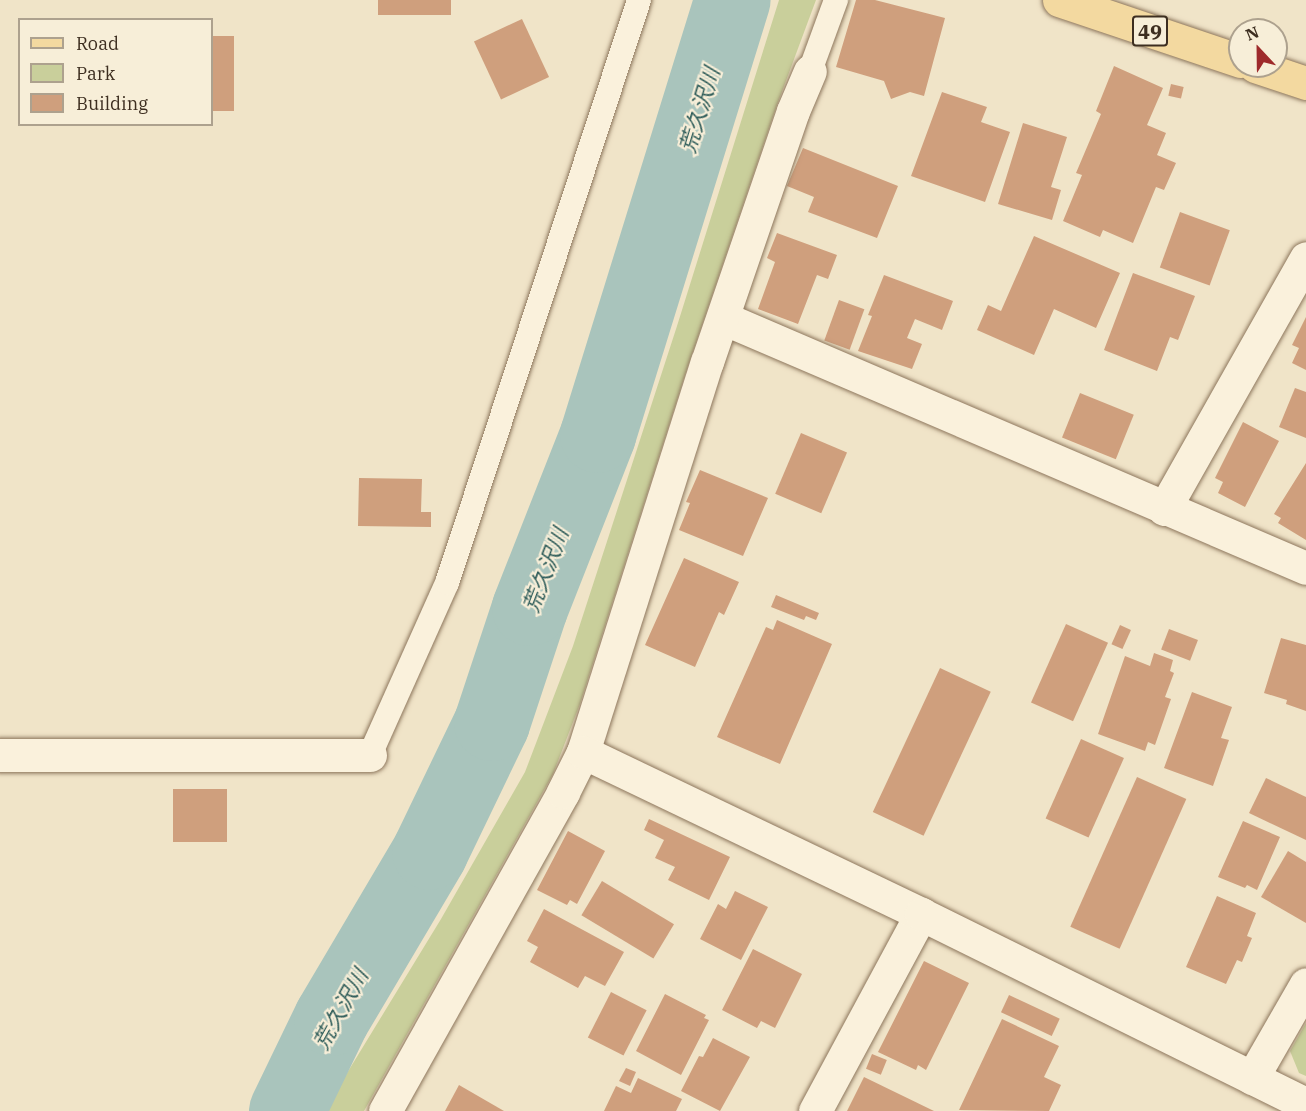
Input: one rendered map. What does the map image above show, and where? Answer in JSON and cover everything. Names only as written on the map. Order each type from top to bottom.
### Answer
[{"type":"main road","name":"49","points":[[1059,0],[1228,57]]},
{"type":"main road","points":[[1288,77],[1306,83]]},
{"type":"street","points":[[385,1111],[564,792],[583,752],[723,318],[793,111],[810,71]]},
{"type":"street","points":[[1164,509],[1306,258]]},
{"type":"street","points":[[723,318],[1306,568]]},
{"type":"street","points":[[583,752],[921,914],[1306,1104]]},
{"type":"street","points":[[0,755],[370,755]]},
{"type":"street","points":[[815,1111],[921,914]]},
{"type":"street","points":[[1252,1078],[1306,984]]},
{"type":"lane","points":[[370,755],[447,583],[639,0]]},
{"type":"lane","points":[[810,71],[836,0]]},
{"type":"green space","points":[[779,0],[816,0],[777,105],[685,375],[580,704],[553,774],[364,1111],[327,1111],[333,1096],[441,919],[525,772],[573,646],[677,326]]},
{"type":"green space","points":[[1306,1023],[1306,1076],[1299,1073],[1290,1051]]},
{"type":"building","points":[[378,0],[451,0],[451,15],[378,15]]},
{"type":"building","points":[[856,0],[875,0],[945,18],[924,96],[910,92],[891,99],[884,81],[836,67]]},
{"type":"building","points":[[522,19],[549,77],[501,99],[474,41]]},
{"type":"building","points":[[213,36],[234,36],[234,111],[213,111]]},
{"type":"building","points":[[1114,66],[1163,88],[1147,125],[1166,133],[1157,155],[1176,163],[1164,190],[1156,187],[1133,243],[1103,230],[1100,237],[1063,221],[1082,175],[1076,173],[1101,114],[1096,111]]},
{"type":"building","points":[[1171,84],[1184,87],[1181,99],[1168,96]]},
{"type":"building","points":[[942,92],[987,107],[981,122],[1010,132],[985,202],[911,176]]},
{"type":"building","points":[[1023,123],[1067,137],[1051,187],[1061,190],[1052,220],[998,204]]},
{"type":"building","points":[[803,148],[898,186],[877,238],[808,212],[814,197],[787,186]]},
{"type":"building","points":[[1180,212],[1230,230],[1210,286],[1160,267]]},
{"type":"building","points":[[777,233],[837,255],[828,279],[817,275],[798,324],[758,309],[775,262],[767,258]]},
{"type":"building","points":[[1034,236],[1120,273],[1096,328],[1054,309],[1034,355],[977,330],[988,305],[1001,311]]},
{"type":"building","points":[[1133,273],[1195,296],[1178,340],[1170,337],[1157,371],[1104,350]]},
{"type":"building","points":[[884,275],[953,301],[942,330],[915,319],[907,338],[922,344],[912,369],[858,351],[872,316],[868,315]]},
{"type":"building","points":[[839,300],[864,309],[850,350],[824,340]]},
{"type":"building","points":[[1306,317],[1306,370],[1292,363],[1299,348],[1292,345]]},
{"type":"building","points":[[1295,388],[1306,392],[1306,438],[1279,427]]},
{"type":"building","points":[[1080,393],[1134,415],[1116,459],[1062,438]]},
{"type":"building","points":[[1243,422],[1279,441],[1245,507],[1218,493],[1223,482],[1215,478]]},
{"type":"building","points":[[801,433],[847,453],[821,513],[775,494]]},
{"type":"building","points":[[1306,463],[1306,540],[1278,523],[1281,518],[1274,514]]},
{"type":"building","points":[[700,470],[768,498],[743,556],[679,530],[690,503],[686,502]]},
{"type":"building","points":[[359,478],[422,479],[421,512],[431,512],[431,527],[358,526]]},
{"type":"building","points":[[684,558],[739,582],[724,615],[719,612],[695,667],[645,645]]},
{"type":"building","points":[[776,595],[819,613],[816,620],[806,616],[804,620],[771,607]]},
{"type":"building","points":[[777,620],[832,644],[780,764],[717,737],[766,627],[773,630]]},
{"type":"building","points":[[1066,624],[1108,643],[1073,721],[1031,703]]},
{"type":"building","points":[[1120,625],[1131,630],[1122,649],[1111,644]]},
{"type":"building","points":[[1169,629],[1198,640],[1190,661],[1161,650]]},
{"type":"building","points":[[1281,638],[1306,645],[1306,711],[1286,704],[1287,700],[1264,693]]},
{"type":"building","points":[[1154,653],[1173,660],[1170,671],[1174,673],[1165,697],[1171,699],[1155,745],[1148,742],[1145,751],[1098,734],[1125,656],[1150,666]]},
{"type":"building","points":[[940,668],[991,692],[924,836],[873,812]]},
{"type":"building","points":[[1192,692],[1232,707],[1221,738],[1229,740],[1213,786],[1164,768]]},
{"type":"building","points":[[1081,739],[1124,758],[1089,838],[1046,818]]},
{"type":"building","points":[[1137,777],[1186,799],[1120,949],[1070,927]]},
{"type":"building","points":[[1266,778],[1306,797],[1306,840],[1249,813]]},
{"type":"building","points":[[173,789],[227,789],[227,842],[173,842]]},
{"type":"building","points":[[649,819],[730,857],[709,900],[668,880],[675,867],[655,858],[664,840],[644,830]]},
{"type":"building","points":[[1243,821],[1280,837],[1257,890],[1247,885],[1245,888],[1218,877]]},
{"type":"building","points":[[568,831],[605,851],[577,904],[570,900],[567,905],[537,890]]},
{"type":"building","points":[[1288,851],[1306,862],[1306,923],[1261,897]]},
{"type":"building","points":[[602,881],[674,924],[653,959],[581,915]]},
{"type":"building","points":[[735,891],[768,907],[741,960],[700,939],[718,904],[726,909]]},
{"type":"building","points":[[1217,896],[1256,913],[1247,936],[1252,938],[1242,962],[1237,960],[1226,984],[1186,967]]},
{"type":"building","points":[[544,909],[624,952],[605,986],[585,976],[578,988],[530,962],[538,947],[527,941]]},
{"type":"building","points":[[753,949],[802,974],[775,1028],[761,1021],[757,1028],[722,1010]]},
{"type":"building","points":[[924,961],[969,983],[926,1070],[918,1065],[916,1070],[878,1052]]},
{"type":"building","points":[[611,992],[647,1010],[623,1056],[588,1037]]},
{"type":"building","points":[[665,994],[706,1015],[704,1018],[709,1020],[681,1075],[636,1051]]},
{"type":"building","points":[[1009,995],[1060,1019],[1052,1036],[1001,1012]]},
{"type":"building","points":[[1002,1019],[1059,1046],[1044,1077],[1061,1085],[1049,1111],[959,1110]]},
{"type":"building","points":[[713,1038],[750,1057],[720,1111],[681,1091],[699,1056],[703,1057]]},
{"type":"building","points":[[872,1054],[887,1060],[881,1075],[866,1069]]},
{"type":"building","points":[[626,1068],[636,1072],[630,1086],[619,1081]]},
{"type":"building","points":[[864,1077],[934,1111],[847,1111]]},
{"type":"building","points":[[638,1078],[682,1099],[676,1111],[604,1111],[616,1086],[631,1093]]},
{"type":"building","points":[[459,1085],[504,1111],[445,1111]]},
{"type":"waterway","name":"荒久沢川","points":[[287,1111],[332,1018],[430,852],[492,723],[530,608],[598,435],[733,0]]}]
